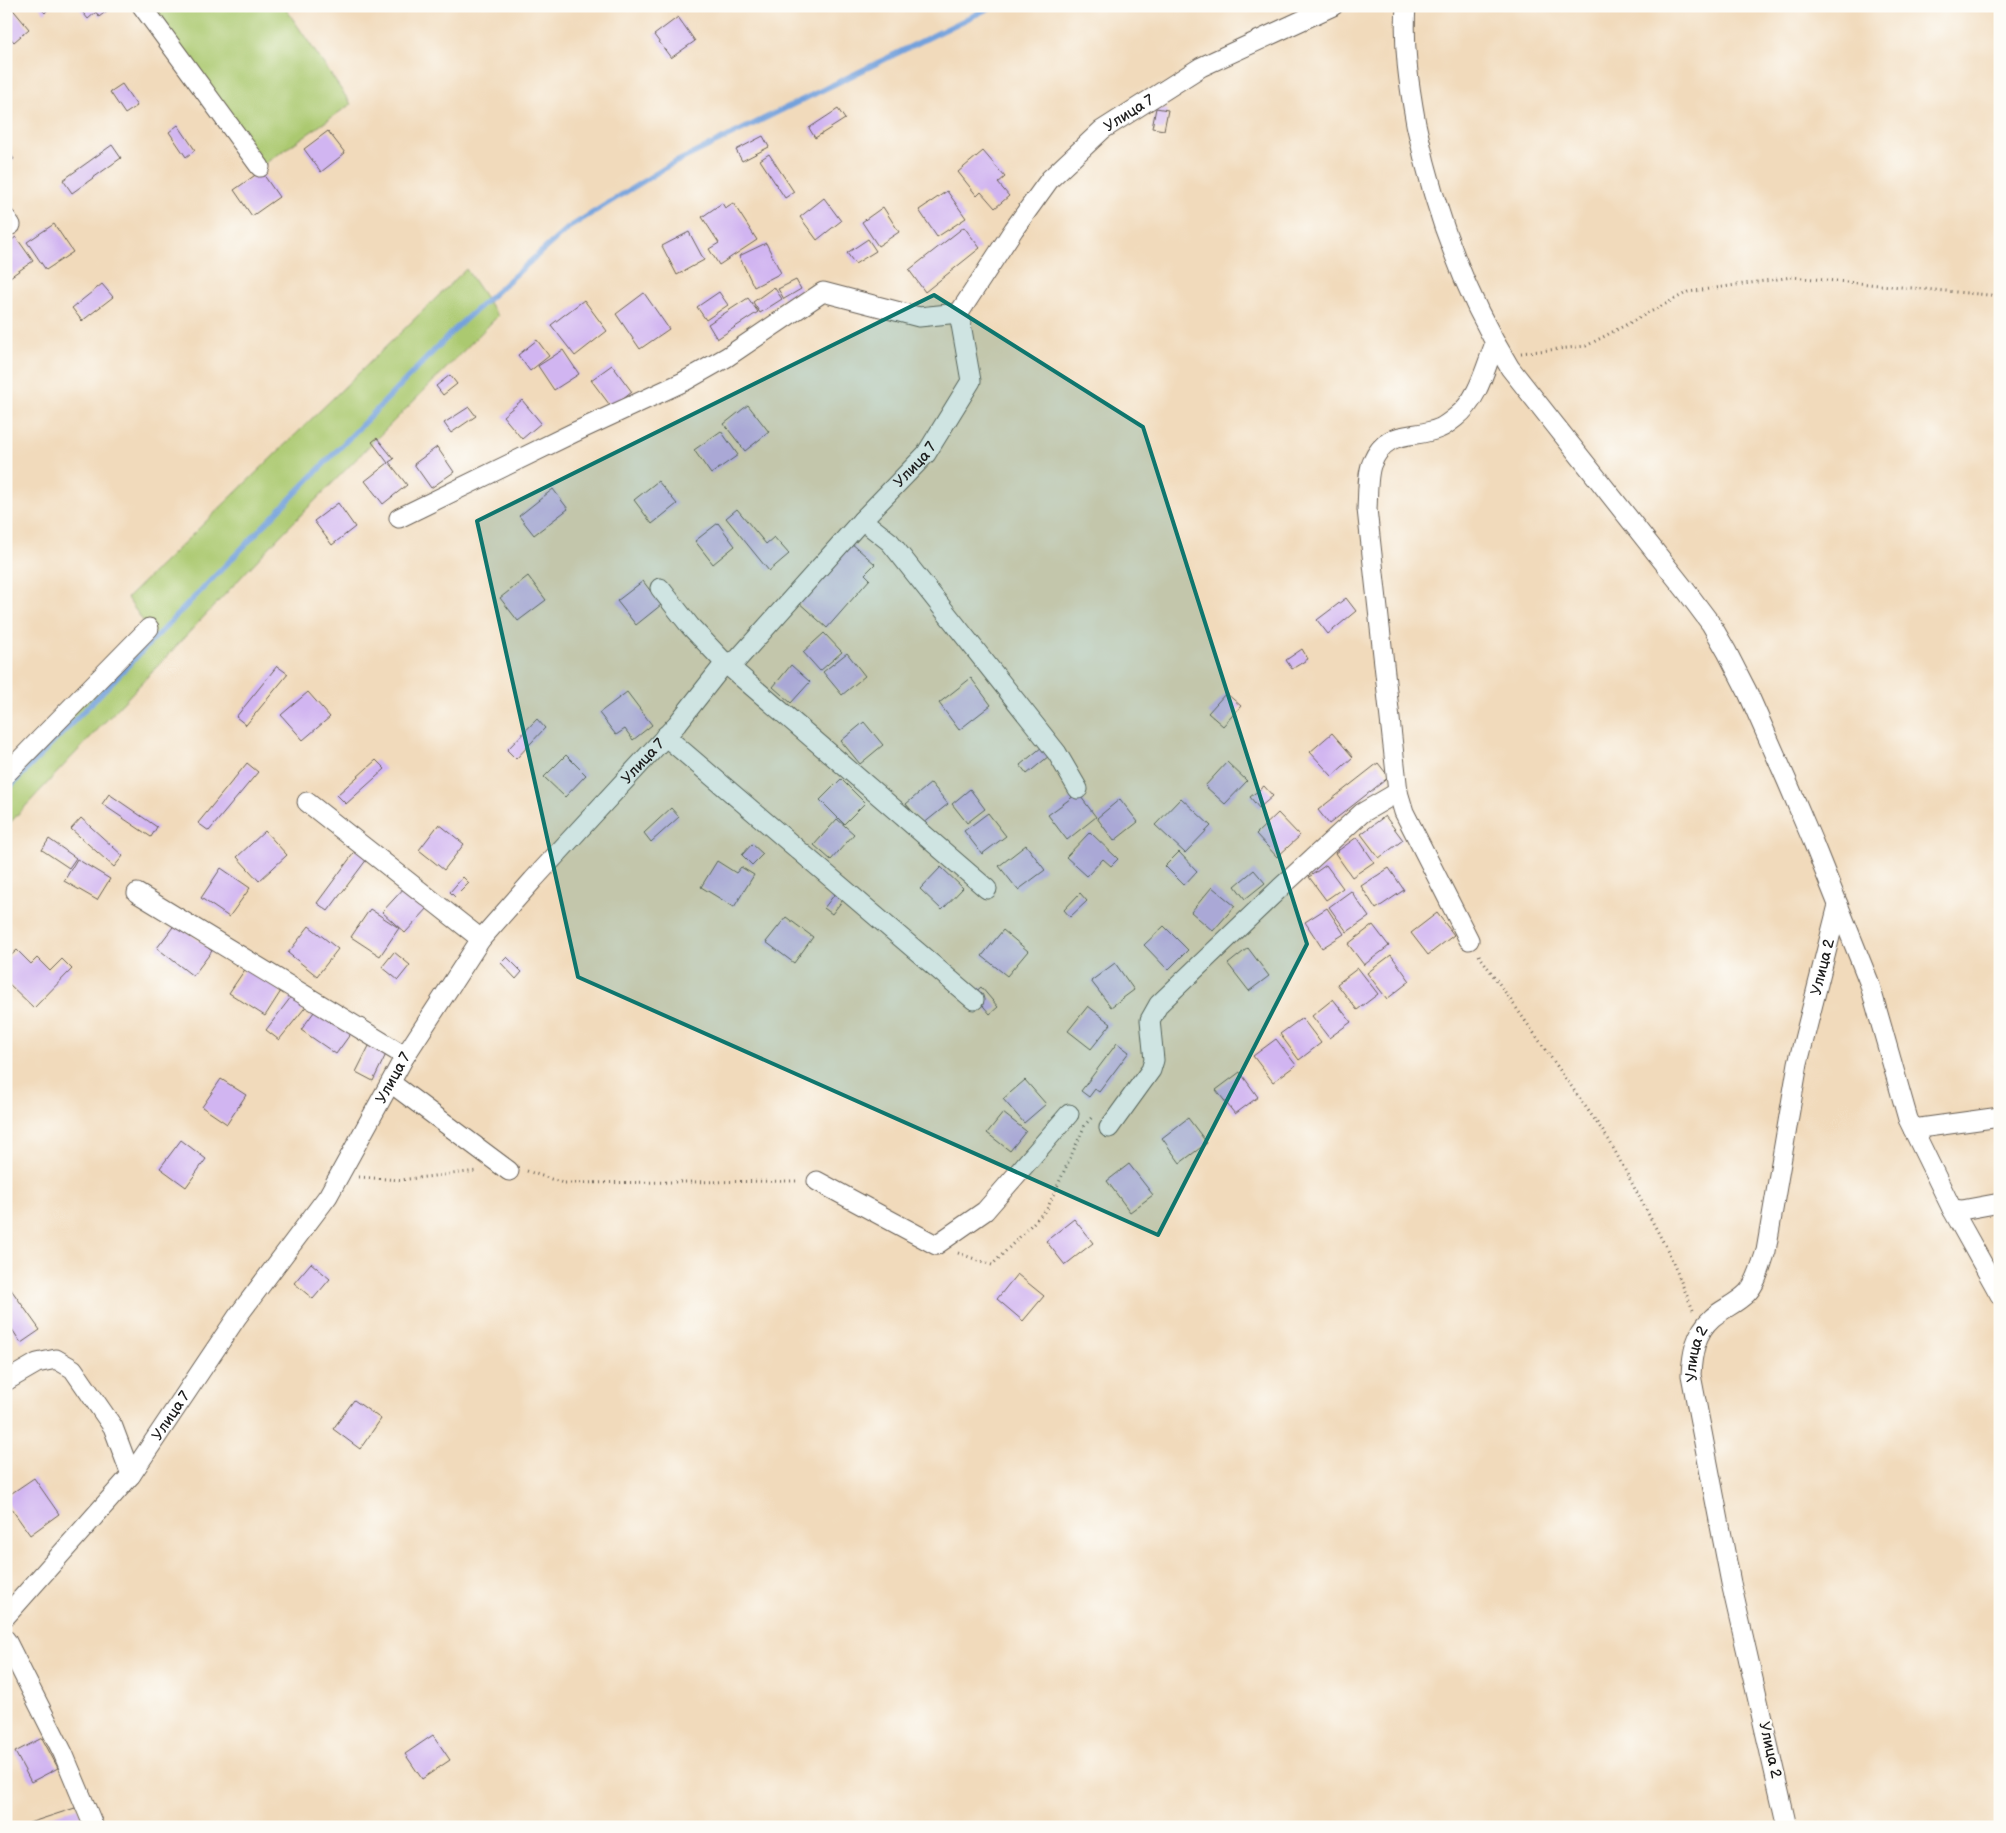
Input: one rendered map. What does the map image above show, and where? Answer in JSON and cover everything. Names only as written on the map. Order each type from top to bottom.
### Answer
[{"type":"street","points":[[142,6],[260,167]]},
{"type":"street","name":"Улица 7","points":[[6,1616],[131,1475],[237,1317],[328,1196],[405,1056],[481,939],[677,724],[725,663],[737,660],[862,520],[926,454],[972,381],[959,313],[1014,229],[1050,179],[1102,130],[1201,67],[1332,6]]},
{"type":"street","points":[[1406,6],[1407,70],[1425,166],[1449,244],[1466,285],[1498,349],[1510,368],[1637,527],[1711,624],[1748,693],[1813,842],[1869,982],[1905,1111],[1912,1129],[1952,1209],[2000,1294]]},
{"type":"street","points":[[399,518],[574,432],[683,382],[727,356],[824,292],[919,317],[959,313]]},
{"type":"street","points":[[1469,940],[1404,812],[1398,792],[1366,509],[1371,464],[1382,446],[1398,436],[1440,428],[1467,407],[1498,349]]},
{"type":"street","points":[[862,520],[890,542],[1056,753],[1078,789]]},
{"type":"street","points":[[660,588],[690,626],[725,663],[987,889]]},
{"type":"street","points":[[6,774],[149,628]]},
{"type":"street","points":[[665,736],[974,1000]]},
{"type":"street","points":[[1109,1128],[1151,1070],[1154,1060],[1150,1020],[1159,1004],[1280,888],[1362,813],[1398,792]]},
{"type":"street","points":[[307,802],[481,939]]},
{"type":"street","points":[[137,893],[405,1056]]},
{"type":"street","name":"Улица 2","points":[[1787,1827],[1731,1583],[1691,1375],[1692,1354],[1700,1333],[1711,1318],[1748,1292],[1756,1280],[1766,1251],[1798,1063],[1838,905]]},
{"type":"street","points":[[391,1083],[509,1171]]},
{"type":"street","points":[[817,1181],[936,1245],[985,1211],[1069,1114]]},
{"type":"street","points":[[1912,1129],[2000,1117]]},
{"type":"street","points":[[1952,1209],[1962,1210],[2000,1203]]},
{"type":"street","points":[[6,1381],[37,1362],[56,1359],[73,1369],[113,1427],[131,1475]]},
{"type":"street","points":[[6,1640],[63,1753],[94,1827]]},
{"type":"path","points":[[1498,349],[1586,346],[1688,292],[1792,278],[2000,296]]},
{"type":"path","points":[[1469,940],[1609,1140],[1668,1251],[1693,1308]]},
{"type":"path","points":[[936,1245],[992,1265],[1047,1209],[1085,1125],[1098,1111]]},
{"type":"path","points":[[339,1176],[400,1180],[484,1170],[504,1174],[519,1169],[563,1183],[817,1181]]},
{"type":"highlighted area","points":[[934,295],[1143,427],[1307,944],[1158,1235],[578,977],[477,521]]},
{"type":"green space","points":[[142,6],[284,6],[351,104],[260,167]]},
{"type":"green space","points":[[466,269],[498,316],[278,538],[6,827],[6,774],[148,628],[127,598]]},
{"type":"building","points":[[6,6],[10,6],[29,29],[14,42],[6,33]]},
{"type":"building","points":[[38,6],[50,6],[45,13]]},
{"type":"building","points":[[84,6],[113,6],[99,17],[96,12],[88,19],[80,9]]},
{"type":"building","points":[[678,17],[695,41],[671,58],[654,35]]},
{"type":"building","points":[[122,84],[137,106],[125,114],[110,92]]},
{"type":"building","points":[[1156,108],[1168,110],[1164,130],[1152,128]]},
{"type":"building","points":[[838,109],[845,119],[815,138],[809,128]]},
{"type":"building","points":[[178,125],[195,150],[186,157],[169,132]]},
{"type":"building","points":[[328,131],[345,153],[321,172],[304,149]]},
{"type":"building","points":[[763,136],[769,147],[742,161],[736,150]]},
{"type":"building","points":[[112,145],[121,158],[72,193],[63,180]]},
{"type":"building","points":[[6,148],[14,159],[6,164]]},
{"type":"building","points":[[983,151],[1005,177],[998,183],[1009,196],[995,208],[981,192],[977,196],[958,172]]},
{"type":"building","points":[[769,154],[794,192],[785,198],[760,160]]},
{"type":"building","points":[[261,171],[279,197],[252,216],[234,190]]},
{"type":"building","points":[[947,191],[966,218],[937,237],[919,210]]},
{"type":"building","points":[[824,198],[841,221],[817,240],[800,217]]},
{"type":"building","points":[[722,203],[725,208],[733,203],[757,240],[719,265],[709,249],[719,243],[702,217]]},
{"type":"building","points":[[883,207],[899,232],[878,246],[862,222]]},
{"type":"building","points":[[54,224],[73,252],[46,270],[27,242]]},
{"type":"building","points":[[964,227],[980,248],[925,292],[909,270]]},
{"type":"building","points":[[689,232],[704,260],[677,275],[662,246]]},
{"type":"building","points":[[16,237],[33,261],[10,277],[6,271],[6,244]]},
{"type":"building","points":[[868,239],[876,251],[855,264],[847,253]]},
{"type":"building","points":[[766,243],[781,273],[754,287],[739,256]]},
{"type":"building","points":[[796,280],[801,289],[784,299],[778,289]]},
{"type":"building","points":[[102,284],[113,297],[82,321],[72,308]]},
{"type":"building","points":[[774,287],[782,299],[760,313],[753,302]]},
{"type":"building","points":[[719,292],[728,305],[706,320],[697,307]]},
{"type":"building","points":[[644,293],[669,329],[640,349],[616,314]]},
{"type":"building","points":[[748,298],[758,312],[717,339],[708,324]]},
{"type":"building","points":[[584,300],[607,331],[575,356],[551,325]]},
{"type":"building","points":[[537,340],[549,356],[530,371],[518,355]]},
{"type":"building","points":[[563,350],[579,374],[554,390],[538,366]]},
{"type":"building","points":[[612,365],[632,392],[612,408],[591,380]]},
{"type":"building","points":[[450,375],[457,384],[443,395],[436,386]]},
{"type":"building","points":[[522,400],[541,423],[522,439],[503,416]]},
{"type":"building","points":[[748,405],[769,432],[745,451],[724,424]]},
{"type":"building","points":[[469,407],[476,416],[451,433],[444,423]]},
{"type":"building","points":[[721,431],[738,455],[711,474],[694,450]]},
{"type":"building","points":[[377,438],[394,459],[389,462],[407,485],[383,504],[365,481],[388,463],[372,442]]},
{"type":"building","points":[[437,447],[454,472],[431,488],[414,464]]},
{"type":"building","points":[[658,481],[677,504],[652,524],[634,500]]},
{"type":"building","points":[[553,489],[568,509],[534,535],[519,516]]},
{"type":"building","points":[[338,503],[355,527],[332,545],[314,521]]},
{"type":"building","points":[[737,509],[766,544],[774,537],[789,554],[769,571],[726,518]]},
{"type":"building","points":[[718,523],[735,546],[713,564],[695,541]]},
{"type":"building","points":[[850,542],[875,564],[865,574],[870,579],[827,628],[797,601]]},
{"type":"building","points":[[528,576],[546,600],[518,621],[500,598]]},
{"type":"building","points":[[643,581],[661,605],[636,625],[617,601]]},
{"type":"building","points":[[1346,598],[1356,611],[1328,634],[1317,620]]},
{"type":"building","points":[[824,633],[842,652],[820,671],[803,652]]},
{"type":"building","points":[[1302,649],[1308,659],[1292,669],[1286,660]]},
{"type":"building","points":[[847,653],[865,676],[842,695],[823,672]]},
{"type":"building","points":[[791,665],[810,682],[791,703],[773,687]]},
{"type":"building","points":[[277,666],[288,674],[246,725],[236,717]]},
{"type":"building","points":[[971,678],[991,705],[959,730],[939,703]]},
{"type":"building","points":[[308,692],[330,717],[303,740],[281,715]]},
{"type":"building","points":[[627,692],[652,725],[633,740],[625,729],[616,735],[599,713]]},
{"type":"building","points":[[1226,693],[1241,706],[1223,726],[1208,713]]},
{"type":"building","points":[[537,719],[545,728],[516,759],[507,750]]},
{"type":"building","points":[[864,722],[883,745],[860,764],[841,741]]},
{"type":"building","points":[[1332,733],[1353,757],[1332,776],[1310,752]]},
{"type":"building","points":[[1042,747],[1049,756],[1027,774],[1020,765]]},
{"type":"building","points":[[566,755],[586,775],[565,797],[544,777]]},
{"type":"building","points":[[376,760],[385,769],[346,804],[337,795]]},
{"type":"building","points":[[1227,762],[1247,781],[1225,804],[1205,786]]},
{"type":"building","points":[[247,763],[258,772],[209,831],[198,823]]},
{"type":"building","points":[[1378,763],[1389,777],[1329,824],[1318,810]]},
{"type":"building","points":[[841,779],[865,803],[844,824],[820,800]]},
{"type":"building","points":[[931,783],[948,804],[923,824],[906,804]]},
{"type":"building","points":[[1264,786],[1273,796],[1259,808],[1250,797]]},
{"type":"building","points":[[970,789],[985,809],[967,823],[952,804]]},
{"type":"building","points":[[1078,793],[1096,817],[1067,840],[1048,815]]},
{"type":"building","points":[[109,794],[157,827],[151,837],[102,804]]},
{"type":"building","points":[[1181,798],[1211,826],[1185,853],[1155,825]]},
{"type":"building","points":[[1120,799],[1138,822],[1114,841],[1097,818]]},
{"type":"building","points":[[671,808],[679,817],[651,842],[644,833]]},
{"type":"building","points":[[988,813],[1006,836],[982,854],[964,831]]},
{"type":"building","points":[[1278,813],[1300,836],[1277,857],[1256,834]]},
{"type":"building","points":[[1385,816],[1403,840],[1379,858],[1361,834]]},
{"type":"building","points":[[81,818],[123,856],[114,867],[71,829]]},
{"type":"building","points":[[837,819],[854,834],[831,860],[814,845]]},
{"type":"building","points":[[439,824],[464,844],[444,870],[419,850]]},
{"type":"building","points":[[265,831],[287,855],[259,881],[237,857]]},
{"type":"building","points":[[1090,832],[1118,859],[1111,866],[1103,859],[1087,876],[1066,857]]},
{"type":"building","points":[[1357,837],[1374,862],[1352,877],[1335,853]]},
{"type":"building","points":[[49,839],[76,858],[69,868],[42,850]]},
{"type":"building","points":[[752,844],[763,854],[752,865],[742,855]]},
{"type":"building","points":[[1026,845],[1045,870],[1018,890],[999,866]]},
{"type":"building","points":[[359,846],[370,855],[328,911],[317,903]]},
{"type":"building","points":[[1179,852],[1197,871],[1184,885],[1165,866]]},
{"type":"building","points":[[77,859],[110,879],[97,900],[64,881]]},
{"type":"building","points":[[717,861],[736,873],[741,867],[754,875],[734,907],[701,887]]},
{"type":"building","points":[[1326,865],[1343,888],[1326,900],[1309,877]]},
{"type":"building","points":[[941,867],[963,888],[942,910],[920,889]]},
{"type":"building","points":[[221,868],[250,888],[229,917],[201,898]]},
{"type":"building","points":[[1389,868],[1404,890],[1376,909],[1361,886]]},
{"type":"building","points":[[1254,870],[1265,883],[1245,899],[1235,886]]},
{"type":"building","points":[[463,877],[469,883],[455,897],[450,892]]},
{"type":"building","points":[[406,886],[429,907],[405,933],[382,912]]},
{"type":"building","points":[[1212,887],[1235,906],[1213,931],[1191,912]]},
{"type":"building","points":[[838,890],[846,896],[832,914],[824,908]]},
{"type":"building","points":[[1351,891],[1369,917],[1347,932],[1329,907]]},
{"type":"building","points":[[1080,893],[1087,901],[1070,917],[1064,910]]},
{"type":"building","points":[[1327,908],[1344,934],[1322,948],[1305,922]]},
{"type":"building","points":[[370,909],[399,928],[380,956],[351,937]]},
{"type":"building","points":[[1437,913],[1454,935],[1428,955],[1411,933]]},
{"type":"building","points":[[786,917],[813,937],[794,963],[766,942]]},
{"type":"building","points":[[176,923],[212,951],[193,976],[157,948]]},
{"type":"building","points":[[1373,925],[1389,946],[1364,965],[1348,944]]},
{"type":"building","points":[[309,926],[338,949],[317,976],[288,953]]},
{"type":"building","points":[[1164,926],[1188,950],[1168,970],[1144,945]]},
{"type":"building","points":[[1003,930],[1028,951],[1007,976],[982,956]]},
{"type":"building","points":[[1248,948],[1269,976],[1249,991],[1228,964]]},
{"type":"building","points":[[17,950],[31,964],[37,958],[50,971],[62,959],[72,969],[34,1008],[6,981],[6,960]]},
{"type":"building","points":[[394,952],[410,965],[398,980],[382,967]]},
{"type":"building","points":[[1391,955],[1410,981],[1387,999],[1367,973]]},
{"type":"building","points":[[507,957],[522,972],[516,979],[501,963]]},
{"type":"building","points":[[1115,963],[1134,990],[1111,1007],[1091,981]]},
{"type":"building","points":[[246,968],[281,991],[265,1016],[229,993]]},
{"type":"building","points":[[1358,968],[1378,994],[1357,1010],[1337,984]]},
{"type":"building","points":[[981,987],[998,1007],[990,1014],[973,994]]},
{"type":"building","points":[[294,993],[308,1004],[279,1040],[266,1030]]},
{"type":"building","points":[[1333,999],[1351,1022],[1329,1038],[1312,1016]]},
{"type":"building","points":[[319,1005],[354,1029],[336,1054],[301,1030]]},
{"type":"building","points":[[1088,1006],[1111,1024],[1091,1049],[1068,1031]]},
{"type":"building","points":[[1302,1018],[1321,1043],[1299,1060],[1280,1034]]},
{"type":"building","points":[[1276,1039],[1296,1065],[1273,1082],[1253,1056]]},
{"type":"building","points":[[372,1040],[389,1048],[373,1081],[356,1072]]},
{"type":"building","points":[[1117,1043],[1129,1052],[1099,1092],[1095,1089],[1089,1097],[1081,1091]]},
{"type":"building","points":[[1240,1072],[1258,1097],[1235,1114],[1216,1090]]},
{"type":"building","points":[[221,1079],[246,1095],[227,1124],[202,1107]]},
{"type":"building","points":[[1025,1080],[1046,1104],[1024,1123],[1003,1099]]},
{"type":"building","points":[[1003,1113],[1026,1131],[1010,1151],[987,1133]]},
{"type":"building","points":[[1188,1118],[1207,1143],[1180,1163],[1162,1138]]},
{"type":"building","points":[[181,1140],[206,1159],[186,1187],[160,1168]]},
{"type":"building","points":[[1129,1164],[1153,1195],[1130,1212],[1107,1181]]},
{"type":"building","points":[[1074,1219],[1093,1243],[1065,1265],[1046,1241]]},
{"type":"building","points":[[311,1263],[330,1279],[313,1299],[294,1283]]},
{"type":"building","points":[[1017,1274],[1044,1296],[1023,1321],[997,1299]]},
{"type":"building","points":[[10,1288],[40,1330],[21,1343],[6,1320],[6,1290]]},
{"type":"building","points":[[354,1400],[381,1419],[360,1449],[333,1429]]},
{"type":"building","points":[[34,1478],[59,1514],[30,1535],[6,1501],[6,1497]]},
{"type":"building","points":[[433,1735],[450,1760],[422,1779],[405,1754]]},
{"type":"building","points":[[42,1738],[58,1768],[31,1782],[15,1752]]},
{"type":"building","points":[[78,1807],[84,1827],[30,1827],[29,1823]]},
{"type":"waterway","points":[[6,791],[460,324],[568,228],[668,166],[993,6]]}]
